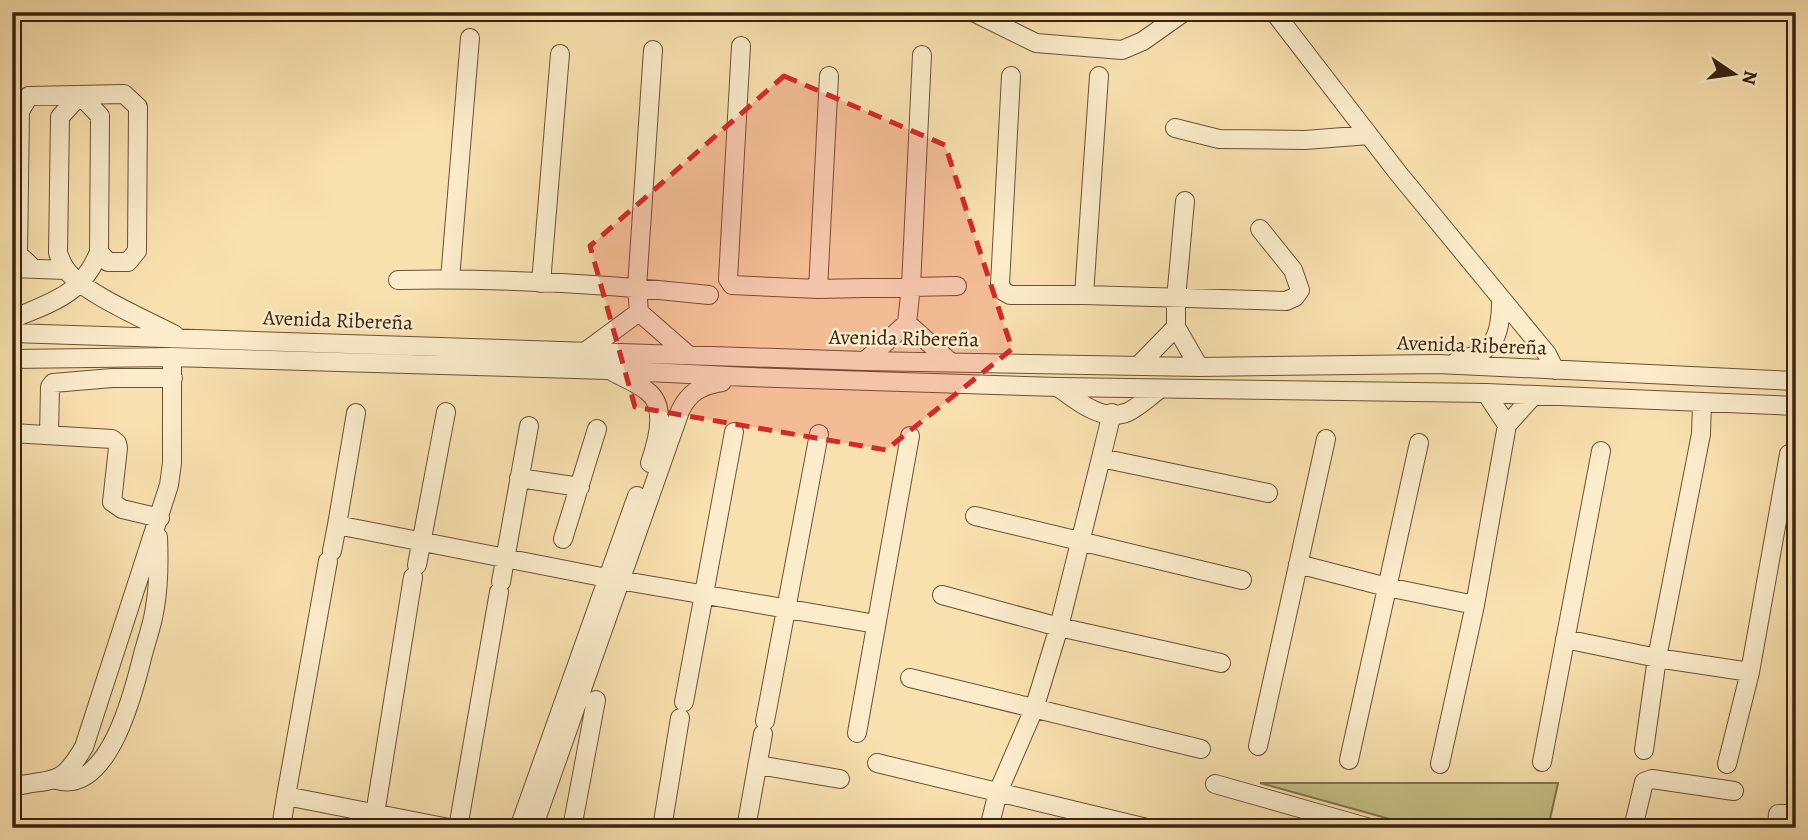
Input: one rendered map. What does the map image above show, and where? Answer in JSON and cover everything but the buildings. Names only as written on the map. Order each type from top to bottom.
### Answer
[{"type":"street","points":[[973,12],[1036,43],[1122,50],[1143,41],[1184,12]]},
{"type":"street","points":[[1274,12],[1369,135],[1547,354],[1555,370]]},
{"type":"street","points":[[450,279],[470,38]]},
{"type":"street","points":[[741,46],[729,279],[733,285],[818,289],[957,286]]},
{"type":"street","points":[[653,50],[637,287],[639,312],[687,354]]},
{"type":"street","points":[[541,283],[560,54]]},
{"type":"street","points":[[865,361],[906,323],[911,286],[922,55]]},
{"type":"street","points":[[818,289],[829,76]]},
{"type":"street","points":[[1011,76],[1000,284],[1003,291],[1010,295],[1277,302],[1295,297],[1300,290],[1293,270],[1260,229]]},
{"type":"street","points":[[1084,295],[1100,76]]},
{"type":"street","points":[[34,269],[18,254],[20,111],[29,96],[124,94],[138,107],[137,251],[128,262],[108,262],[99,252]]},
{"type":"street","points":[[12,319],[54,301],[82,284],[93,268],[99,252],[100,116],[80,95]]},
{"type":"street","points":[[80,95],[60,117],[58,253],[66,270],[82,284],[118,306],[182,338]]},
{"type":"street","points":[[1175,128],[1219,139],[1305,140],[1369,135]]},
{"type":"street","points":[[1185,201],[1176,327],[1199,367]]},
{"type":"street","points":[[12,268],[66,270]]},
{"type":"street","points":[[398,280],[450,279],[637,287],[709,295]]},
{"type":"street","points":[[1438,364],[1476,357],[1489,348],[1498,332],[1501,300]]},
{"type":"street","points":[[586,351],[639,312]]},
{"type":"street","points":[[906,323],[950,362]]},
{"type":"street","points":[[1139,365],[1176,327]]},
{"type":"street","name":"Avenida Ribereña","points":[[12,333],[865,361],[1199,367],[1438,364],[1796,381]]},
{"type":"street","points":[[57,780],[72,768],[85,747],[169,485],[172,463],[172,357]]},
{"type":"street","name":"Avenida Ribereña","points":[[12,359],[172,357],[1058,387],[1486,393],[1796,405]]},
{"type":"street","points":[[533,828],[656,446],[659,426],[656,402],[649,392],[610,370]]},
{"type":"street","points":[[519,828],[685,400],[697,389],[709,384],[750,377]]},
{"type":"street","points":[[49,435],[50,387],[53,383],[112,378],[173,378]]},
{"type":"street","points":[[1058,387],[1085,407],[1112,413],[1127,412],[1160,389]]},
{"type":"street","points":[[1486,393],[1507,425]]},
{"type":"street","points":[[1440,764],[1475,606],[1507,425],[1534,395]]},
{"type":"street","points":[[656,402],[685,400]]},
{"type":"street","points":[[1644,750],[1657,658],[1701,434],[1702,403]]},
{"type":"street","points":[[374,814],[415,571],[446,412]]},
{"type":"street","points":[[281,828],[356,413]]},
{"type":"street","points":[[989,828],[999,792],[1034,709],[1059,627],[1112,413]]},
{"type":"street","points":[[458,828],[528,426]]},
{"type":"street","points":[[563,539],[597,429]]},
{"type":"street","points":[[662,828],[734,432]]},
{"type":"street","points":[[12,433],[113,439],[118,448],[112,502],[122,509],[158,522]]},
{"type":"street","points":[[746,828],[819,434]]},
{"type":"street","points":[[857,733],[910,436]]},
{"type":"street","points":[[1258,746],[1326,439]]},
{"type":"street","points":[[1349,760],[1419,443]]},
{"type":"street","points":[[1542,762],[1601,451]]},
{"type":"street","points":[[1727,764],[1749,672],[1789,454]]},
{"type":"street","points":[[1101,458],[1268,493]]},
{"type":"street","points":[[519,478],[580,487]]},
{"type":"street","points":[[975,516],[1242,580]]},
{"type":"street","points":[[12,787],[57,780],[70,783],[84,777],[98,766],[112,745],[133,693],[155,608],[159,564],[158,522]]},
{"type":"street","points":[[337,525],[614,579],[876,624]]},
{"type":"street","points":[[1298,564],[1475,606]]},
{"type":"street","points":[[942,595],[1059,627],[1221,663]]},
{"type":"street","points":[[1565,639],[1657,658],[1749,672]]},
{"type":"street","points":[[910,678],[1201,749]]},
{"type":"street","points":[[572,828],[596,700]]},
{"type":"street","points":[[877,763],[1147,828]]},
{"type":"street","points":[[758,765],[840,779]]},
{"type":"street","points":[[1633,828],[1640,790],[1644,782],[1651,779],[1734,791]]},
{"type":"street","points":[[1215,784],[1370,828]]},
{"type":"street","points":[[286,796],[449,828]]},
{"type":"street","points":[[1777,828],[1778,814],[1796,814]]},
{"type":"highlighted area","points":[[784,76],[945,145],[1012,349],[886,450],[635,407],[590,246]]},
{"type":"shaded area","points":[[1260,783],[1558,783],[1548,828],[1422,828]]}]
